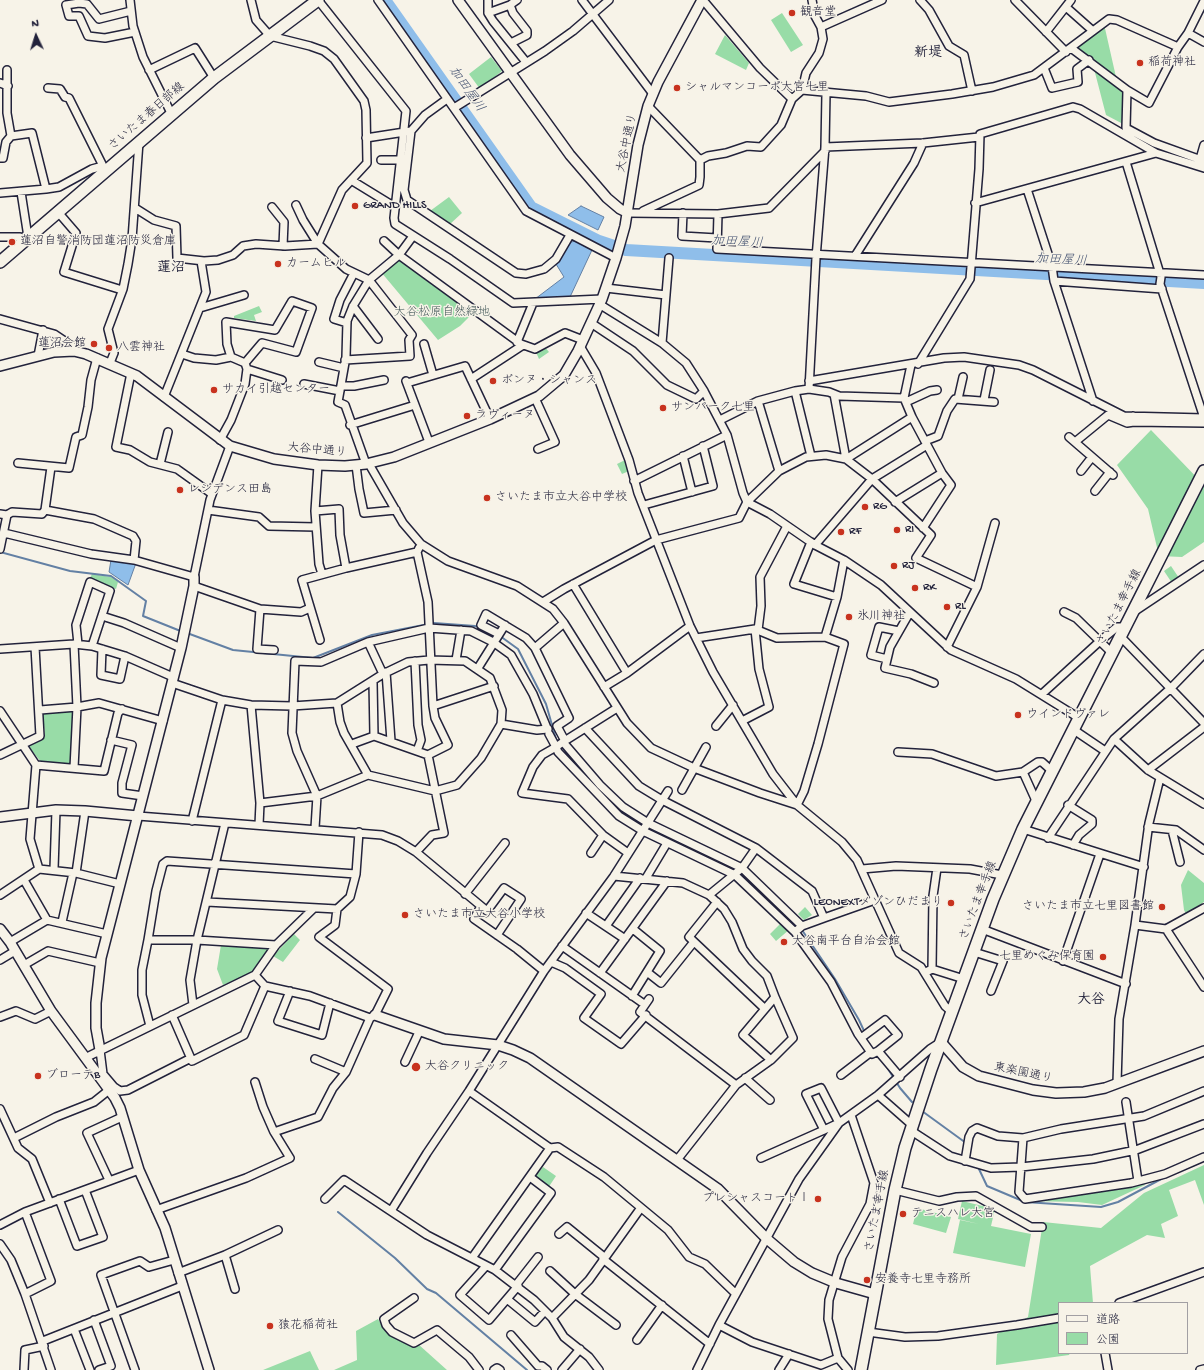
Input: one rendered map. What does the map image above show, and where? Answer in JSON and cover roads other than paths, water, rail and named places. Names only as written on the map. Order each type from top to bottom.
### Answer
[{"type":"main road","name":"さいたま春日部線","points":[[0,262],[105,168],[139,142],[171,113],[214,78],[318,0]]},
{"type":"main road","name":"さいたま幸手線","points":[[861,1370],[895,1190],[911,1127],[1002,875],[1052,771],[1204,471]]},
{"type":"street","points":[[130,0],[135,32],[149,70],[171,113]]},
{"type":"street","points":[[251,0],[256,20],[270,36],[324,51],[334,59],[364,101],[366,110],[367,163],[342,190],[318,244]]},
{"type":"street","points":[[318,0],[319,4],[406,111],[407,132],[404,190],[408,200],[516,273],[526,274],[544,269],[556,259],[570,235]]},
{"type":"street","points":[[378,0],[526,211],[616,258]]},
{"type":"street","points":[[458,0],[570,155],[607,198],[620,209],[628,213],[718,214],[769,208],[825,149],[923,143],[979,137],[980,134],[1073,107],[1080,109],[1114,131],[1156,154],[1204,168]]},
{"type":"street","points":[[488,0],[488,13],[526,62]]},
{"type":"street","points":[[488,13],[510,5],[517,0]]},
{"type":"street","points":[[582,0],[594,13],[653,94]]},
{"type":"street","points":[[454,108],[573,31],[609,0]]},
{"type":"street","points":[[702,0],[760,68],[792,99]]},
{"type":"street","name":"大谷中通り","points":[[0,366],[54,352],[74,351],[97,358],[131,373],[230,446],[274,458],[318,466],[368,464],[394,457],[490,419],[535,398],[555,384],[564,375],[601,302],[616,258],[628,213],[638,145],[648,106],[702,0]]},
{"type":"street","points":[[700,160],[708,156],[726,153],[748,146],[761,147],[781,124],[792,99],[802,90],[806,73],[819,53],[823,39],[821,27],[815,16],[812,0]]},
{"type":"street","points":[[821,27],[882,0]]},
{"type":"street","points":[[921,0],[950,46],[964,55],[972,91]]},
{"type":"street","points":[[1015,0],[1046,32],[1069,50],[1089,60],[1127,90],[1149,103],[1204,1]]},
{"type":"street","points":[[1046,32],[1071,0]]},
{"type":"street","points":[[131,11],[99,18],[87,4],[79,3],[66,5],[69,16],[79,16],[88,36],[105,38],[135,32]]},
{"type":"street","points":[[510,5],[513,13],[527,31],[527,35],[511,43]]},
{"type":"street","points":[[1066,7],[1093,31]]},
{"type":"street","points":[[802,90],[866,96],[889,102],[972,91],[1017,81],[1034,75],[1108,19],[1117,20],[1178,47]]},
{"type":"street","points":[[1188,33],[1204,42]]},
{"type":"street","points":[[149,70],[195,48],[214,78]]},
{"type":"street","points":[[1044,68],[1052,88],[1078,82],[1077,69],[1089,60]]},
{"type":"street","points":[[7,70],[7,113],[11,136]]},
{"type":"street","points":[[0,82],[8,86]]},
{"type":"street","points":[[0,193],[59,187],[92,169],[105,168],[69,98],[65,97],[60,89],[48,88]]},
{"type":"street","points":[[1127,90],[1126,128],[1154,143],[1202,160],[1204,145]]},
{"type":"street","points":[[809,389],[816,259],[825,149],[826,93]]},
{"type":"street","points":[[447,99],[425,115],[407,132],[400,160],[395,207],[395,224],[450,259],[513,303],[601,302],[662,343],[686,363],[720,420],[727,435],[743,493],[747,502],[770,514],[813,543],[844,560],[880,585],[947,647],[1016,679],[1079,718]]},
{"type":"street","points":[[641,212],[699,185],[700,160],[648,106]]},
{"type":"street","points":[[366,138],[407,132]]},
{"type":"street","points":[[0,158],[3,158],[6,142],[11,136],[32,133],[46,188]]},
{"type":"street","points":[[918,364],[970,279],[975,203],[979,169],[979,137]]},
{"type":"street","points":[[110,363],[114,353],[108,329],[122,290],[132,239],[139,142]]},
{"type":"street","points":[[855,256],[914,163],[923,143]]},
{"type":"street","points":[[975,203],[1156,154]]},
{"type":"street","points":[[381,160],[400,160]]},
{"type":"street","points":[[1075,442],[1108,415],[1127,423],[1134,419],[1204,418],[1161,281],[1126,162]]},
{"type":"street","points":[[350,180],[395,207]]},
{"type":"street","points":[[1027,189],[1052,266],[1054,281],[1093,401]]},
{"type":"street","points":[[0,237],[20,237],[26,239],[21,192]]},
{"type":"street","points":[[296,205],[303,220],[318,244],[346,269],[369,280],[412,335],[409,340],[410,356],[345,360]]},
{"type":"street","points":[[272,207],[284,222],[283,246]]},
{"type":"street","points":[[135,208],[154,220],[176,226],[177,258],[201,261],[218,260],[233,254],[243,246],[256,244],[283,246],[318,244]]},
{"type":"street","points":[[57,211],[76,233],[64,272],[122,290]]},
{"type":"street","points":[[683,213],[682,236],[717,238]]},
{"type":"street","points":[[718,214],[717,249],[816,259],[855,256],[971,267],[1052,266],[1161,281]]},
{"type":"street","points":[[413,236],[399,255],[369,280],[353,306],[347,323],[345,360],[338,402],[345,405],[350,425],[368,464],[403,523],[421,544],[448,561],[517,586],[553,609],[564,623],[617,708],[636,734],[651,748],[694,768],[760,794],[797,805]]},
{"type":"street","points":[[384,241],[399,255],[520,343],[535,348],[565,333],[581,343],[596,374],[629,460],[634,481],[656,540],[690,626],[733,705],[773,774],[797,805],[842,842],[862,869],[899,953],[918,964],[925,972],[945,1006],[952,1012]]},
{"type":"street","points":[[662,343],[669,258]]},
{"type":"street","points":[[164,397],[206,292],[201,261]]},
{"type":"street","points":[[347,323],[334,319],[340,300],[354,273]]},
{"type":"street","points":[[1054,281],[1161,281],[1204,275]]},
{"type":"street","points":[[606,288],[666,295]]},
{"type":"street","points":[[200,308],[244,295]]},
{"type":"street","points":[[220,440],[231,420],[245,384],[246,366],[262,343],[296,352],[312,308],[292,301],[275,330],[226,322],[227,344],[231,357],[246,366],[282,380]]},
{"type":"street","points":[[471,378],[520,343],[533,303]]},
{"type":"street","points":[[353,306],[378,338]]},
{"type":"street","points":[[0,319],[42,330],[60,338],[72,346],[74,351]]},
{"type":"street","points":[[591,323],[633,350],[667,385],[696,399],[704,391]]},
{"type":"street","points":[[38,356],[42,330]]},
{"type":"street","points":[[424,344],[433,375]]},
{"type":"street","points":[[182,354],[194,358],[216,360],[231,357]]},
{"type":"street","points":[[809,381],[918,364],[944,358],[964,357],[1019,365],[1124,416],[1134,419],[1204,423]]},
{"type":"street","points":[[18,463],[69,468],[76,437],[82,435],[88,407],[91,380],[97,358]]},
{"type":"street","points":[[319,362],[344,368]]},
{"type":"street","points":[[910,365],[905,400],[912,417],[942,473],[951,485],[924,528]]},
{"type":"street","points":[[429,442],[407,382],[465,366],[490,419]]},
{"type":"street","points":[[984,400],[990,370]]},
{"type":"street","points":[[131,373],[116,447],[130,450],[150,462],[177,469],[212,494]]},
{"type":"street","points":[[958,399],[964,377]]},
{"type":"street","points":[[304,384],[341,388],[384,380]]},
{"type":"street","points":[[720,420],[758,401],[795,391],[809,389],[834,394],[905,400],[937,390]]},
{"type":"street","points":[[795,391],[811,456]]},
{"type":"street","points":[[834,394],[846,459]]},
{"type":"street","points":[[535,398],[555,442],[538,449]]},
{"type":"street","points":[[837,597],[794,584],[813,543],[872,479],[938,436],[947,411],[955,399],[984,400],[994,402]]},
{"type":"street","points":[[758,401],[779,471]]},
{"type":"street","points":[[350,425],[415,405]]},
{"type":"street","points":[[846,459],[912,417]]},
{"type":"street","points":[[160,464],[168,432]]},
{"type":"street","points":[[634,481],[727,435]]},
{"type":"street","points":[[1069,437],[1111,474],[1095,491]]},
{"type":"street","points":[[191,1058],[128,1090],[120,1091],[114,1087],[104,1074],[96,1028],[96,1003],[100,963],[181,648],[208,510],[212,494],[230,446]]},
{"type":"street","points":[[644,505],[713,486],[703,446]]},
{"type":"street","points":[[543,602],[573,584],[656,540],[739,518],[747,502],[779,471],[796,461],[811,456],[826,455],[846,459],[872,479],[931,535],[916,558],[977,587]]},
{"type":"street","points":[[683,456],[692,492]]},
{"type":"street","points":[[1081,471],[1092,457]]},
{"type":"street","points":[[356,465],[364,514],[396,510]]},
{"type":"street","points":[[318,466],[315,511],[319,564],[322,574]]},
{"type":"street","points":[[0,549],[4,533],[4,514],[12,512],[42,514],[45,510],[51,467]]},
{"type":"street","points":[[895,502],[942,473]]},
{"type":"street","points":[[315,511],[339,509],[340,535],[346,568]]},
{"type":"street","points":[[45,510],[94,519],[133,536],[136,540],[134,560]]},
{"type":"street","points":[[208,510],[259,517],[269,526],[316,527]]},
{"type":"street","points":[[947,647],[977,587],[995,523]]},
{"type":"street","points":[[742,721],[769,707],[759,669],[756,630],[761,606],[760,577],[787,526]]},
{"type":"street","points":[[4,533],[91,554],[134,560],[194,582],[260,609],[300,612],[310,608]]},
{"type":"street","points":[[352,744],[374,736],[428,755],[448,745],[435,718],[432,706],[429,660],[428,602],[417,552],[421,544]]},
{"type":"street","points":[[320,640],[302,580],[346,568],[417,552]]},
{"type":"street","points":[[825,637],[837,597],[844,560]]},
{"type":"street","points":[[1132,613],[1204,565]]},
{"type":"street","points":[[74,768],[77,707],[76,625],[90,582],[110,591],[92,646]]},
{"type":"street","points":[[573,584],[627,673]]},
{"type":"street","points":[[260,609],[258,649],[274,650]]},
{"type":"street","points":[[910,612],[890,647],[885,668],[912,674],[934,683]]},
{"type":"street","points":[[1064,612],[1076,618],[1112,653]]},
{"type":"street","points":[[561,743],[548,730],[533,694],[512,655],[497,637],[481,626],[486,614],[526,638],[535,648],[569,718],[557,726],[561,743],[558,752],[612,811],[738,872],[799,928],[832,982],[861,1038],[874,1051],[897,1080]]},
{"type":"street","points":[[102,616],[124,623],[181,648]]},
{"type":"street","points":[[535,648],[564,623]]},
{"type":"street","points":[[314,828],[317,796],[297,751],[292,733],[295,661],[321,662],[368,642],[429,625],[471,631],[497,637]]},
{"type":"street","points":[[478,668],[505,625]]},
{"type":"street","points":[[604,687],[627,673],[690,626]]},
{"type":"street","points":[[887,659],[872,655],[879,627],[899,631]]},
{"type":"street","points":[[1042,694],[1100,641],[1118,627],[1204,722]]},
{"type":"street","points":[[456,660],[461,630]]},
{"type":"street","points":[[696,638],[756,630],[776,638],[825,637],[844,644],[818,744],[804,791],[797,805]]},
{"type":"street","points":[[368,642],[385,673],[391,741]]},
{"type":"street","points":[[0,649],[76,644],[92,646],[125,656],[173,680],[222,700],[252,705],[292,706],[337,703],[373,682],[385,673],[403,664],[415,661],[465,661],[478,668],[490,678],[502,710],[501,724],[481,758],[457,785],[435,791],[368,775],[317,796],[260,803]]},
{"type":"street","points":[[0,755],[40,736],[40,710],[35,647]]},
{"type":"street","points":[[102,649],[101,675],[120,679],[125,656]]},
{"type":"street","points":[[1048,838],[1068,805],[1114,739],[1172,687],[1204,654]]},
{"type":"street","points":[[415,661],[418,725],[421,740],[417,751]]},
{"type":"street","points":[[373,682],[374,736]]},
{"type":"street","points":[[432,706],[494,686]]},
{"type":"street","points":[[192,821],[222,700]]},
{"type":"street","points":[[40,710],[77,707],[99,703],[163,721]]},
{"type":"street","points":[[337,703],[340,722],[344,733],[352,744],[368,775]]},
{"type":"street","points":[[252,705],[260,803],[259,825]]},
{"type":"street","points":[[716,726],[733,705]]},
{"type":"street","points":[[617,708],[542,754],[533,767],[522,792],[568,799],[603,836],[628,853]]},
{"type":"street","points":[[36,765],[104,771],[118,713],[122,709]]},
{"type":"street","points":[[0,711],[3,721],[22,744],[36,765],[30,839],[39,869]]},
{"type":"street","points":[[501,724],[537,730],[548,730]]},
{"type":"street","points":[[1148,770],[1204,726]]},
{"type":"street","points":[[585,728],[633,780],[662,800],[756,848],[812,891],[824,918]]},
{"type":"street","points":[[1074,730],[1105,751]]},
{"type":"street","points":[[1114,739],[1148,770],[1204,804]]},
{"type":"street","points":[[111,740],[132,745],[122,783],[122,793],[143,796]]},
{"type":"street","points":[[682,790],[706,747]]},
{"type":"street","points":[[898,752],[932,754],[996,776],[1023,772],[1038,762],[1042,762],[1052,771]]},
{"type":"street","points":[[416,852],[432,835],[444,832],[428,755]]},
{"type":"street","points":[[1023,772],[1037,803]]},
{"type":"street","points":[[1118,1084],[1117,1034],[1144,867],[1148,827],[1160,778]]},
{"type":"street","points":[[390,1211],[427,1152],[469,1091],[544,971],[614,876],[668,791]]},
{"type":"street","points":[[1068,805],[1092,820],[1092,824],[1078,835],[1073,845]]},
{"type":"street","points":[[54,869],[56,810]]},
{"type":"street","points":[[0,817],[56,810],[84,811],[192,821],[314,828],[382,835],[398,841],[416,852],[465,894],[487,910],[504,888],[521,899],[497,935]]},
{"type":"street","points":[[62,922],[74,873],[84,811]]},
{"type":"street","points":[[193,1005],[190,980],[197,940],[225,823]]},
{"type":"street","points":[[646,827],[667,843],[738,872]]},
{"type":"street","points":[[1148,827],[1176,830],[1204,850]]},
{"type":"street","points":[[1023,829],[1144,867]]},
{"type":"street","points":[[1172,830],[1180,862]]},
{"type":"street","points":[[274,1132],[318,1117],[333,1088],[346,1072],[372,1016],[388,989],[319,937],[335,925],[337,909],[350,897],[356,874],[359,832]]},
{"type":"street","points":[[591,853],[603,836]]},
{"type":"street","points":[[465,894],[505,843]]},
{"type":"street","points":[[606,926],[643,878],[667,843]]},
{"type":"street","points":[[709,895],[738,872],[756,848]]},
{"type":"street","points":[[1063,961],[1100,854]]},
{"type":"street","points":[[150,1026],[142,995],[142,977],[163,864],[167,861],[356,874]]},
{"type":"street","points":[[862,869],[896,866],[970,868],[1002,875]]},
{"type":"street","points":[[932,969],[933,896],[937,868]]},
{"type":"street","points":[[0,895],[39,869],[54,869],[120,884]]},
{"type":"street","points":[[614,876],[683,883],[709,895],[717,902],[724,909],[732,922],[743,949],[752,961],[767,976],[793,1038],[771,1060],[736,1085],[677,1160]]},
{"type":"street","points":[[24,880],[47,920]]},
{"type":"street","points":[[600,973],[667,881]]},
{"type":"street","points":[[799,928],[875,900]]},
{"type":"street","points":[[207,902],[313,909],[337,909]]},
{"type":"street","points":[[717,902],[689,937],[693,943],[764,1008]]},
{"type":"street","points":[[481,906],[474,919],[544,971]]},
{"type":"street","points":[[1135,925],[1166,929],[1204,908]]},
{"type":"street","points":[[85,1058],[255,975],[276,945],[313,909]]},
{"type":"street","points":[[586,913],[625,939]]},
{"type":"street","points":[[10,942],[47,920],[62,922],[107,934]]},
{"type":"street","points":[[0,929],[10,942],[51,1011],[114,1098],[122,1117],[138,1170],[165,1228],[209,1370]]},
{"type":"street","points":[[632,996],[660,951],[633,929]]},
{"type":"street","points":[[982,929],[1126,984]]},
{"type":"street","points":[[1166,929],[1204,987]]},
{"type":"street","points":[[148,940],[197,940],[276,945]]},
{"type":"street","points":[[647,972],[661,983],[693,943]]},
{"type":"street","points":[[562,946],[632,996],[647,1002],[640,1012],[646,1015],[736,1085]]},
{"type":"street","points":[[0,960],[15,951]]},
{"type":"street","points":[[24,965],[48,951],[100,963]]},
{"type":"street","points":[[974,952],[1003,961],[991,991]]},
{"type":"street","points":[[551,962],[565,968],[601,994],[584,1018],[621,1044],[646,1015]]},
{"type":"street","points":[[925,972],[932,969],[964,979]]},
{"type":"street","points":[[255,975],[265,986],[310,996],[444,1039],[498,1045],[530,1058],[729,1198],[767,1239],[794,1262],[812,1273],[836,1283],[875,1294]]},
{"type":"street","points":[[172,1015],[192,1061],[244,1035],[265,986]]},
{"type":"street","points":[[290,991],[278,1021],[322,1035],[330,1003]]},
{"type":"street","points":[[771,1060],[743,1035],[764,1008],[775,997]]},
{"type":"street","points":[[0,1017],[16,1011],[35,1019],[51,1011]]},
{"type":"street","points":[[841,1075],[898,1035],[885,1020],[861,1038]]},
{"type":"street","points":[[405,1062],[419,1032]]},
{"type":"street","points":[[761,1158],[839,1124],[897,1080],[930,1049],[941,1042]]},
{"type":"street","name":"東楽園通り","points":[[941,1042],[963,1067],[979,1076],[991,1081],[1056,1093],[1084,1092],[1118,1084],[1204,1051]]},
{"type":"street","points":[[315,1058],[346,1072]]},
{"type":"street","points":[[745,1078],[770,1100]]},
{"type":"street","points":[[156,1210],[246,1178],[290,1158],[274,1132],[263,1107],[255,1082]]},
{"type":"street","points":[[824,1130],[806,1094],[821,1088],[839,1124]]},
{"type":"street","points":[[14,1138],[56,1117],[94,1102],[109,1090]]},
{"type":"street","points":[[469,1091],[550,1148],[558,1147],[604,1177],[640,1209],[668,1230],[689,1257],[705,1264],[736,1294]]},
{"type":"street","points":[[965,1161],[972,1131],[976,1128],[998,1136],[1023,1138],[1061,1128],[1144,1116],[1204,1091]]},
{"type":"street","points":[[878,1095],[911,1127],[950,1156],[976,1165],[992,1168],[1021,1167],[1093,1160],[1134,1150],[1204,1124]]},
{"type":"street","points":[[1126,1102],[1138,1181]]},
{"type":"street","points":[[0,1109],[18,1148],[32,1160],[50,1203]]},
{"type":"street","points":[[848,1370],[838,1358],[828,1319],[829,1300],[836,1283],[842,1257],[870,1204],[874,1183],[851,1115]]},
{"type":"street","points":[[110,1180],[87,1133],[122,1117]]},
{"type":"street","points":[[697,1370],[719,1325],[799,1179],[839,1124]]},
{"type":"street","points":[[1023,1138],[1019,1192],[1025,1199],[1114,1187],[1165,1174],[1204,1157]]},
{"type":"street","points":[[472,1258],[550,1148]]},
{"type":"street","points":[[0,1225],[25,1212],[138,1170]]},
{"type":"street","points":[[495,1270],[551,1193],[530,1177]]},
{"type":"street","points":[[325,1199],[344,1180],[426,1235],[495,1270],[545,1311],[552,1318],[564,1337],[589,1357],[599,1370]]},
{"type":"street","points":[[59,1199],[77,1246],[103,1236],[85,1190]]},
{"type":"street","points":[[895,1190],[939,1201],[957,1197],[976,1196],[1031,1227],[1042,1227]]},
{"type":"street","points":[[552,1318],[589,1280],[640,1209]]},
{"type":"street","points":[[25,1212],[51,1281],[25,1294]]},
{"type":"street","points":[[559,1234],[567,1227],[710,1344]]},
{"type":"street","points":[[178,1273],[225,1255],[278,1230]]},
{"type":"street","points":[[0,1244],[11,1260],[25,1294],[51,1370]]},
{"type":"street","points":[[225,1255],[235,1289]]},
{"type":"street","points":[[486,1266],[460,1295],[489,1320],[507,1299],[538,1257]]},
{"type":"street","points":[[135,1370],[101,1274],[140,1261],[149,1267],[174,1260]]},
{"type":"street","points":[[550,1271],[575,1294],[616,1325]]},
{"type":"street","points":[[1122,1302],[1204,1272]]},
{"type":"street","points":[[24,1370],[25,1350],[94,1320],[182,1286]]},
{"type":"street","points":[[414,1298],[384,1319],[386,1326],[392,1332],[414,1342],[438,1330],[469,1357],[479,1370]]},
{"type":"street","points":[[507,1299],[535,1322],[545,1311]]},
{"type":"street","points":[[637,1340],[662,1305]]},
{"type":"street","points":[[868,1332],[906,1337],[938,1336],[1017,1326],[1058,1318]]},
{"type":"street","points":[[94,1320],[112,1368],[99,1370]]},
{"type":"street","points":[[719,1325],[752,1342],[821,1365],[838,1358]]},
{"type":"street","points":[[74,1329],[90,1370]]},
{"type":"street","points":[[511,1334],[538,1366],[542,1366],[547,1370]]},
{"type":"street","points":[[562,1370],[580,1349]]},
{"type":"street","points":[[779,1370],[789,1354]]},
{"type":"street","points":[[1105,1354],[1108,1370]]},
{"type":"street","points":[[494,1370],[497,1368],[500,1370]]},
{"type":"street","points":[[1200,1370],[1204,1369]]},
{"type":"water","points":[[581,206],[604,217],[598,230],[568,215]]},
{"type":"water","points":[[576,241],[592,250],[570,297],[535,299],[564,277],[556,264],[571,242]]},
{"type":"water","points":[[111,560],[136,563],[128,585],[109,572]]},
{"type":"waterway","name":"加田屋川","points":[[385,0],[531,207],[599,241],[626,250],[1204,283]]},
{"type":"waterway","points":[[0,552],[70,571],[111,576],[146,601],[143,616],[183,632]]},
{"type":"waterway","points":[[187,633],[233,650],[313,658],[372,635],[434,623],[475,626],[481,628]]},
{"type":"waterway","points":[[500,636],[518,649],[546,704],[556,739],[584,775]]},
{"type":"waterway","points":[[619,811],[637,823],[736,870]]},
{"type":"waterway","points":[[740,873],[768,898]]},
{"type":"waterway","points":[[802,930],[835,979],[865,1033]]},
{"type":"waterway","points":[[885,1064],[900,1088],[912,1102]]},
{"type":"waterway","points":[[922,1111],[966,1143]]},
{"type":"waterway","points":[[1189,1167],[1204,1161]]},
{"type":"waterway","points":[[978,1167],[987,1186],[1025,1202],[1101,1207],[1118,1202],[1165,1177]]},
{"type":"waterway","points":[[338,1212],[395,1258],[427,1289],[436,1293],[527,1370]]},
{"type":"place","name":"観音堂","points":[[792,13]]},
{"type":"place","name":"稲荷神社","points":[[1140,63]]},
{"type":"place","name":"シャルマンコーポ大宮七里","points":[[677,88]]},
{"type":"place","name":"GRAND HILLS","points":[[355,206]]},
{"type":"place","name":"蓮沼自警消防団蓮沼防災倉庫","points":[[12,242]]},
{"type":"place","name":"カームヒル","points":[[278,264]]},
{"type":"place","name":"蓮沼会館","points":[[94,344]]},
{"type":"place","name":"八雲神社","points":[[109,348]]},
{"type":"place","name":"ボンヌ・シャンス","points":[[493,381]]},
{"type":"place","name":"サカイ引越センター","points":[[214,390]]},
{"type":"place","name":"サンパーク七里","points":[[663,408]]},
{"type":"place","name":"ラヴィーヌ","points":[[467,416]]},
{"type":"place","name":"レジデンス田島","points":[[180,490]]},
{"type":"place","name":"さいたま市立大谷中学校","points":[[487,498]]},
{"type":"place","name":"RG","points":[[865,507]]},
{"type":"place","name":"RI","points":[[897,530]]},
{"type":"place","name":"RF","points":[[841,532]]},
{"type":"place","name":"RJ","points":[[894,566]]},
{"type":"place","name":"RK","points":[[915,588]]},
{"type":"place","name":"RL","points":[[947,607]]},
{"type":"place","name":"氷川神社","points":[[849,617]]},
{"type":"place","name":"ウインドヴァレ","points":[[1018,715]]},
{"type":"place","name":"LEONEXTメゾンひだまり","points":[[951,903]]},
{"type":"place","name":"さいたま市立七里図書館","points":[[1162,907]]},
{"type":"place","name":"さいたま市立大谷小学校","points":[[405,915]]},
{"type":"place","name":"大谷南平台自治会館","points":[[784,942]]},
{"type":"place","name":"七里めぐみ保育園","points":[[1103,957]]},
{"type":"place","name":"大谷クリニック","points":[[416,1067]]},
{"type":"place","name":"ブローテB","points":[[38,1076]]},
{"type":"place","name":"プレシャスコートⅠ","points":[[818,1199]]},
{"type":"place","name":"テニスハレ大宮","points":[[903,1214]]},
{"type":"place","name":"安養寺七里寺務所","points":[[867,1280]]},
{"type":"place","name":"猿花稲荷社","points":[[270,1326]]},
{"type":"district","name":"新堤","points":[[928,54]]},
{"type":"district","name":"蓮沼","points":[[171,269]]},
{"type":"district","name":"大谷","points":[[1091,1001]]},
{"type":"park label","name":"大谷松原自然緑地","points":[[442,313]]}]
